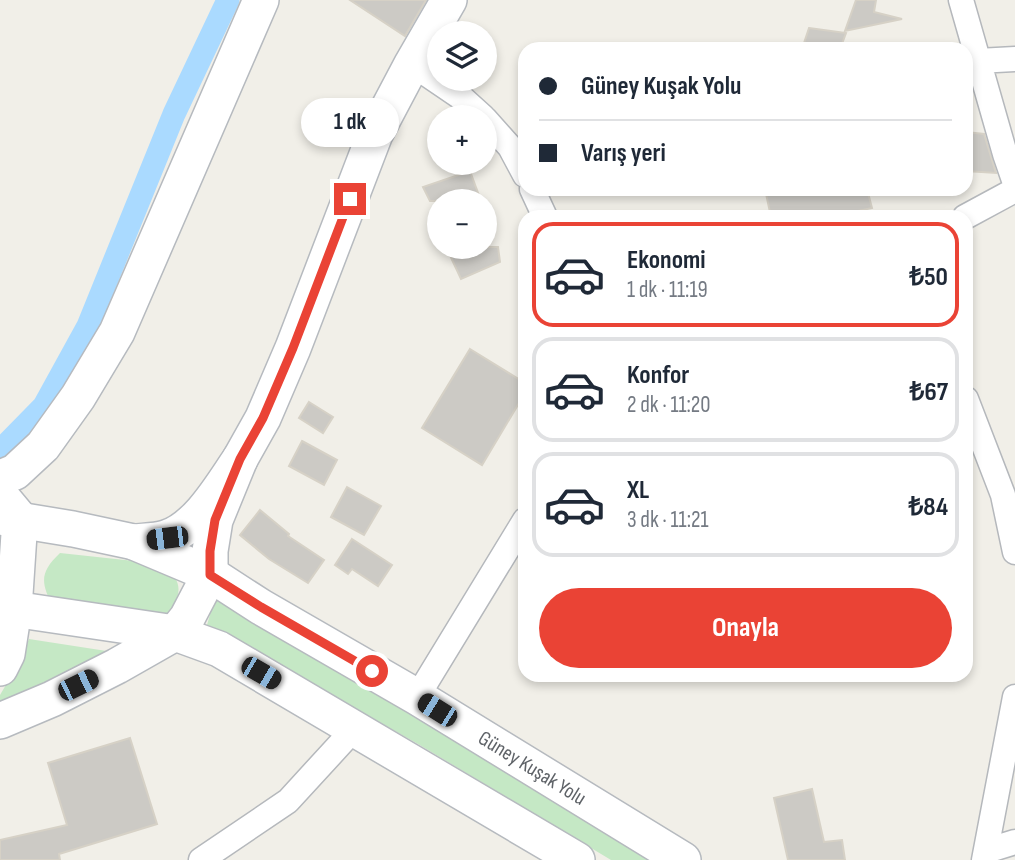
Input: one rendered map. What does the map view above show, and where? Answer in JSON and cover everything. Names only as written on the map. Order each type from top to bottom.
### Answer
[{"type":"main road","points":[[0,478],[15,472],[43,446],[78,397],[117,332],[261,0]]},
{"type":"main road","points":[[134,542],[167,538],[188,526],[209,503],[240,459],[263,418],[293,348],[375,134],[449,0]]},
{"type":"main road","points":[[0,721],[52,699],[175,633],[187,618],[210,575],[210,551],[215,520],[240,459]]},
{"type":"main road","points":[[0,668],[7,654],[7,510]]},
{"type":"main road","name":"Güney Kuşak Yolu","points":[[7,510],[134,542],[210,575],[417,697],[683,860]]},
{"type":"main road","points":[[7,608],[175,633],[219,649],[577,860]]},
{"type":"street","points":[[961,0],[973,42]]},
{"type":"street","points":[[973,43],[1004,154],[1015,183]]},
{"type":"street","points":[[978,61],[1015,59]]},
{"type":"street","points":[[412,64],[470,105]]},
{"type":"street","points":[[497,132],[510,147],[518,162]]},
{"type":"street","points":[[973,213],[1015,190]]},
{"type":"street","points":[[973,417],[1003,495],[1015,552]]},
{"type":"street","points":[[417,697],[518,531]]},
{"type":"street","points":[[985,855],[1015,698]]},
{"type":"street","points":[[201,860],[288,801],[354,729]]},
{"type":"street","points":[[985,855],[1015,842]]},
{"type":"green space","points":[[60,553],[162,564],[174,576],[178,587],[177,599],[170,615],[53,607],[44,579],[48,566]]},
{"type":"green space","points":[[216,593],[663,860],[611,860],[418,744],[207,625]]},
{"type":"green space","points":[[29,639],[113,652],[0,714],[0,695],[20,661]]},
{"type":"building","points":[[350,0],[426,0],[405,36]]},
{"type":"building","points":[[856,0],[876,0],[874,12],[902,19],[845,31]]},
{"type":"building","points":[[809,28],[846,33],[843,42],[804,42]]},
{"type":"building","points":[[973,133],[984,134],[996,173],[973,171]]},
{"type":"building","points":[[458,175],[471,175],[477,189],[427,189],[427,195],[423,187]]},
{"type":"building","points":[[766,196],[869,196],[872,208],[863,210],[770,210]]},
{"type":"building","points":[[498,247],[500,262],[461,279],[452,259],[497,259]]},
{"type":"building","points":[[470,349],[518,379],[518,405],[482,465],[422,428]]},
{"type":"building","points":[[309,402],[333,417],[323,433],[299,418]]},
{"type":"building","points":[[302,441],[337,460],[324,485],[289,466]]},
{"type":"building","points":[[347,487],[381,506],[364,535],[331,517]]},
{"type":"building","points":[[260,510],[289,534],[288,536],[324,560],[308,583],[269,559],[240,535]]},
{"type":"building","points":[[352,539],[392,565],[378,586],[352,569],[348,574],[335,565]]},
{"type":"building","points":[[130,738],[157,824],[59,854],[60,860],[0,860],[0,840],[67,825],[48,763]]},
{"type":"building","points":[[812,789],[824,842],[842,840],[845,860],[788,860],[774,798]]},
{"type":"waterway","points":[[0,451],[44,406],[88,326],[174,114],[228,0]]},
{"type":"route","points":[[350,199],[293,348],[263,418],[240,459],[215,520],[210,551],[210,575],[372,671]]}]
